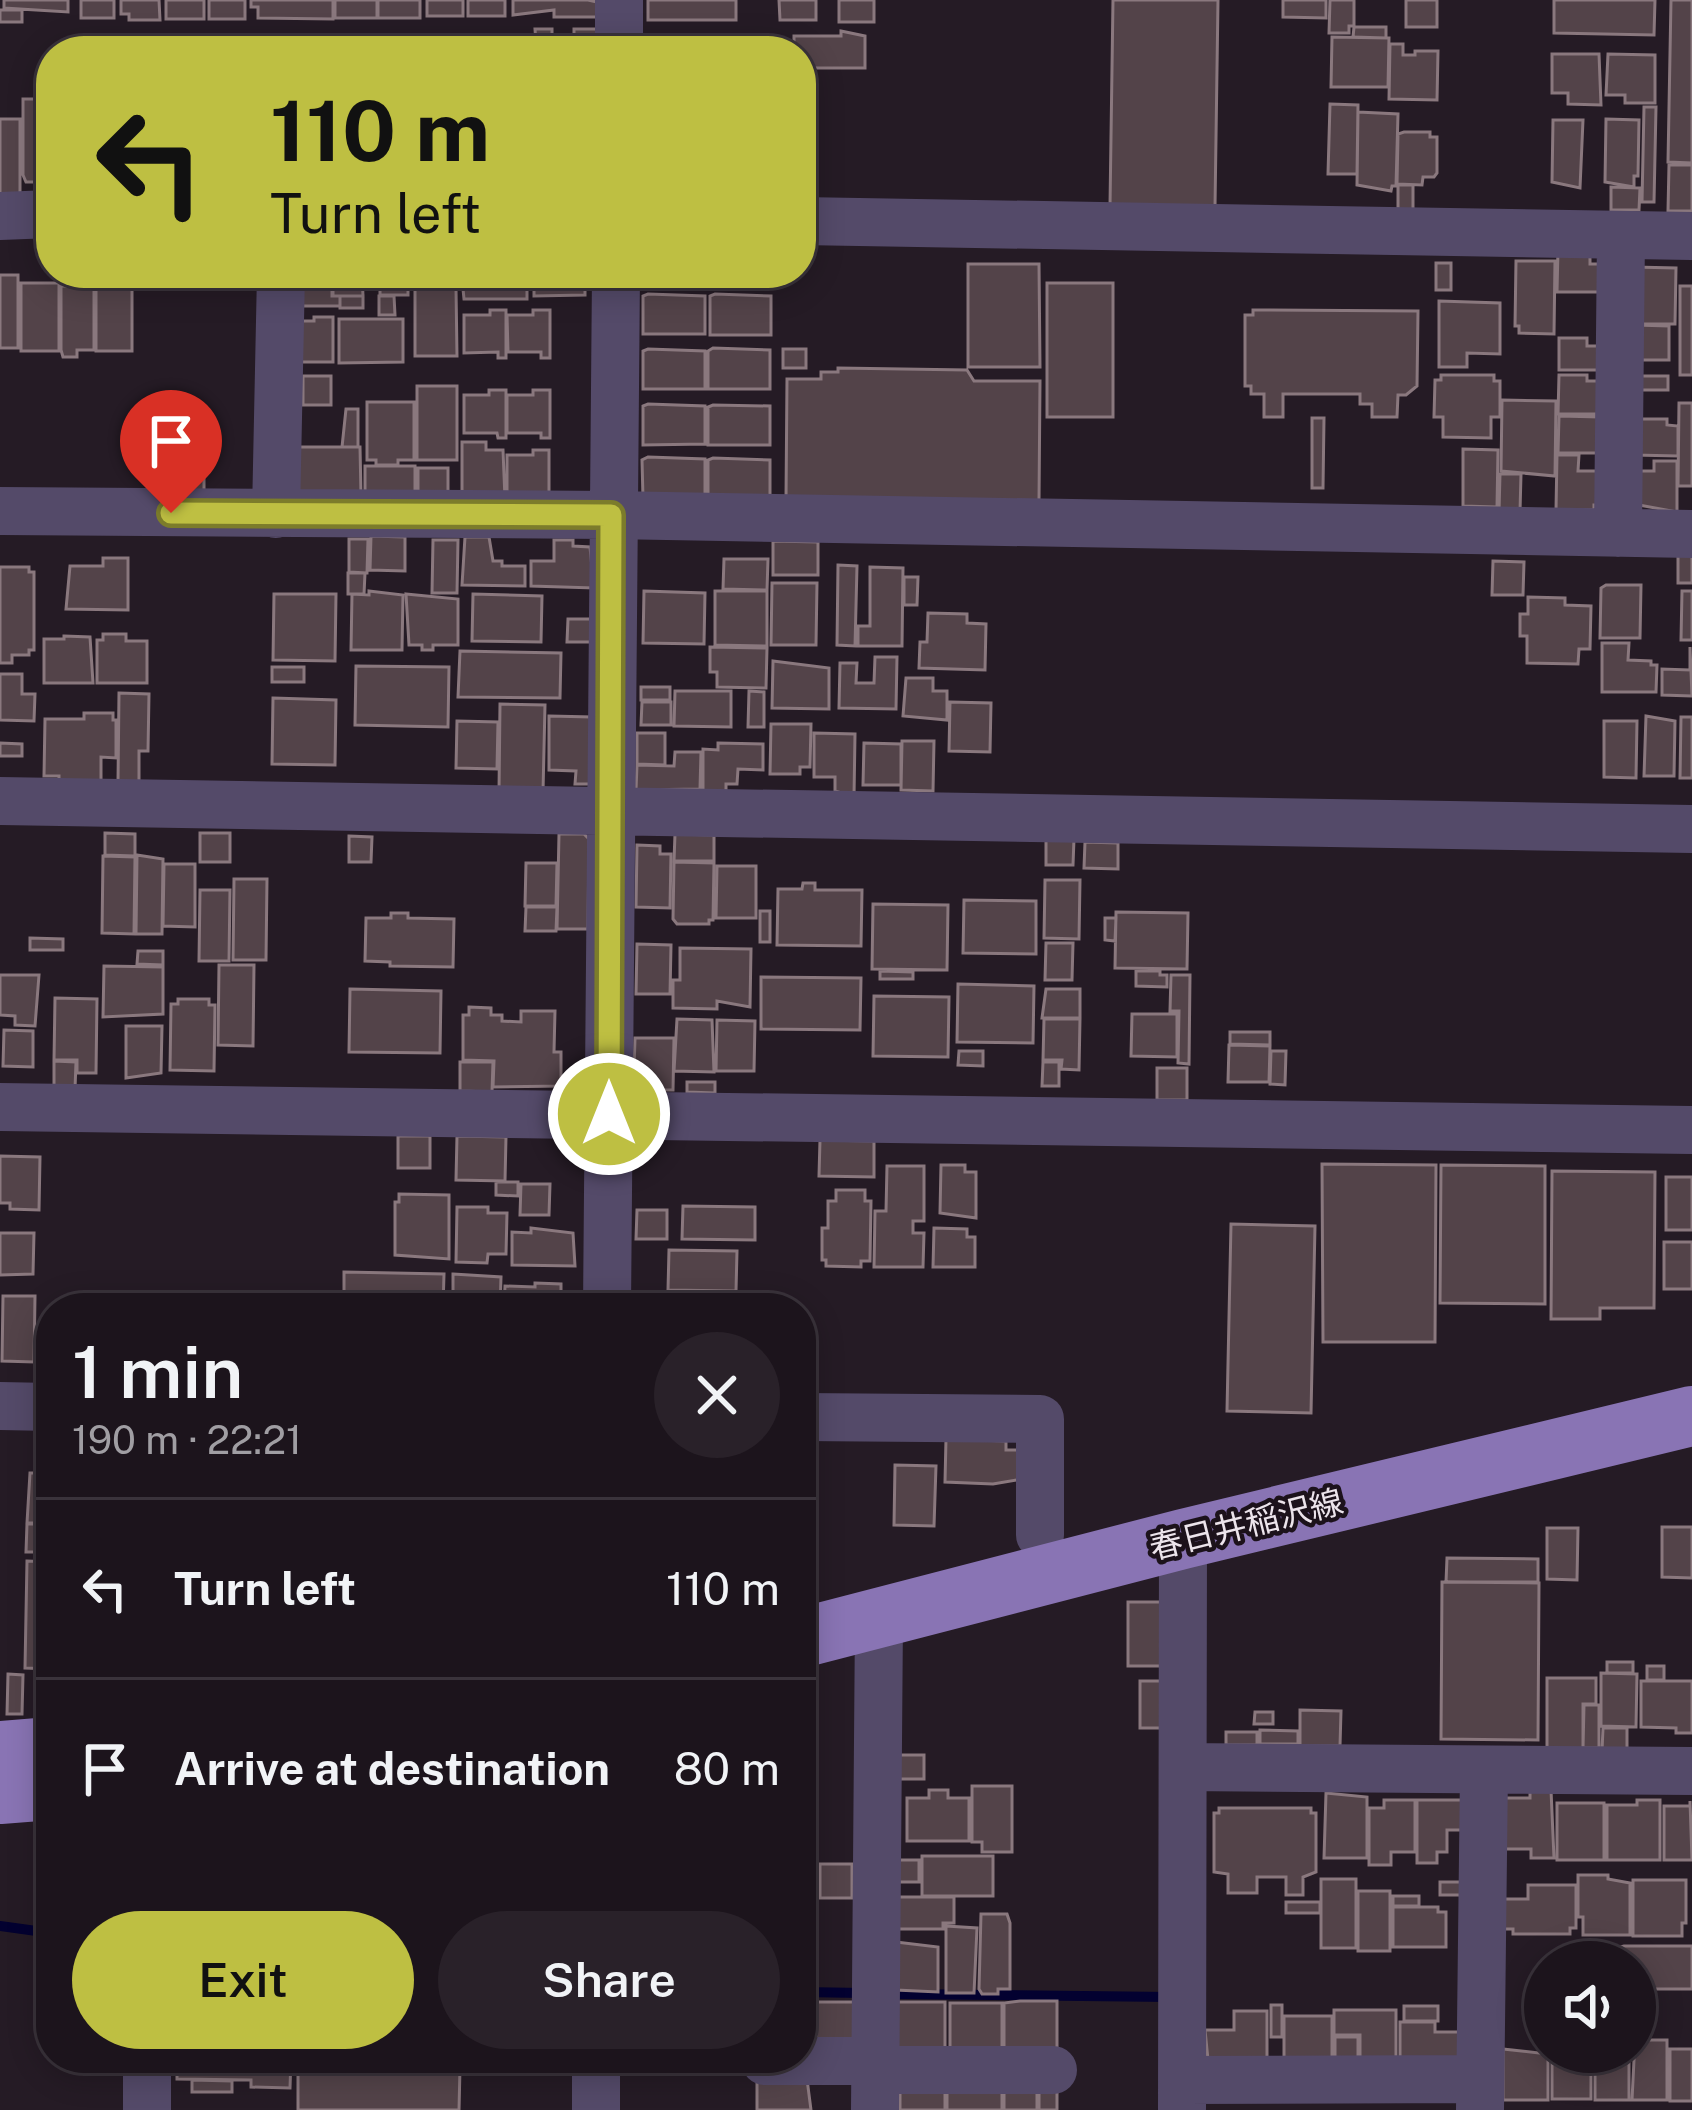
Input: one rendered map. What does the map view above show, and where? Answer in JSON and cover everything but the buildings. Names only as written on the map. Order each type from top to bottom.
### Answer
[{"type":"main road","name":"春日井稲沢線","points":[[816,1591],[1692,1377]]},
{"type":"main road","name":"春日井稲沢線","points":[[816,1634],[1692,1416]]},
{"type":"main road","points":[[0,1751],[36,1749]]},
{"type":"main road","points":[[0,1793],[36,1791]]},
{"type":"street","points":[[619,0],[619,36]]},
{"type":"street","points":[[0,216],[36,215]]},
{"type":"street","points":[[816,221],[1692,236]]},
{"type":"street","points":[[1618,533],[1621,235]]},
{"type":"street","points":[[276,514],[281,288]]},
{"type":"street","points":[[607,1293],[616,288]]},
{"type":"street","points":[[0,511],[611,515],[1692,535]]},
{"type":"street","points":[[0,801],[1692,830]]},
{"type":"street","points":[[0,1106],[1692,1130]]},
{"type":"street","points":[[0,1406],[36,1407]]},
{"type":"street","points":[[816,1417],[1040,1419],[1040,1535]]},
{"type":"street","points":[[1184,1539],[1182,2095],[1480,2095],[1484,1769]]},
{"type":"street","points":[[875,2080],[880,1618]]},
{"type":"street","points":[[1183,1767],[1692,1771]]},
{"type":"street","points":[[816,2070],[875,2080],[1053,2070]]},
{"type":"street","points":[[147,2073],[147,2110]]},
{"type":"street","points":[[596,2073],[596,2110]]},
{"type":"waterway","points":[[0,1926],[36,1931]]},
{"type":"waterway","points":[[816,1992],[863,1993]]},
{"type":"waterway","points":[[895,1994],[1170,1997]]},
{"type":"route","points":[[171,513],[611,515],[609,1114]]}]
